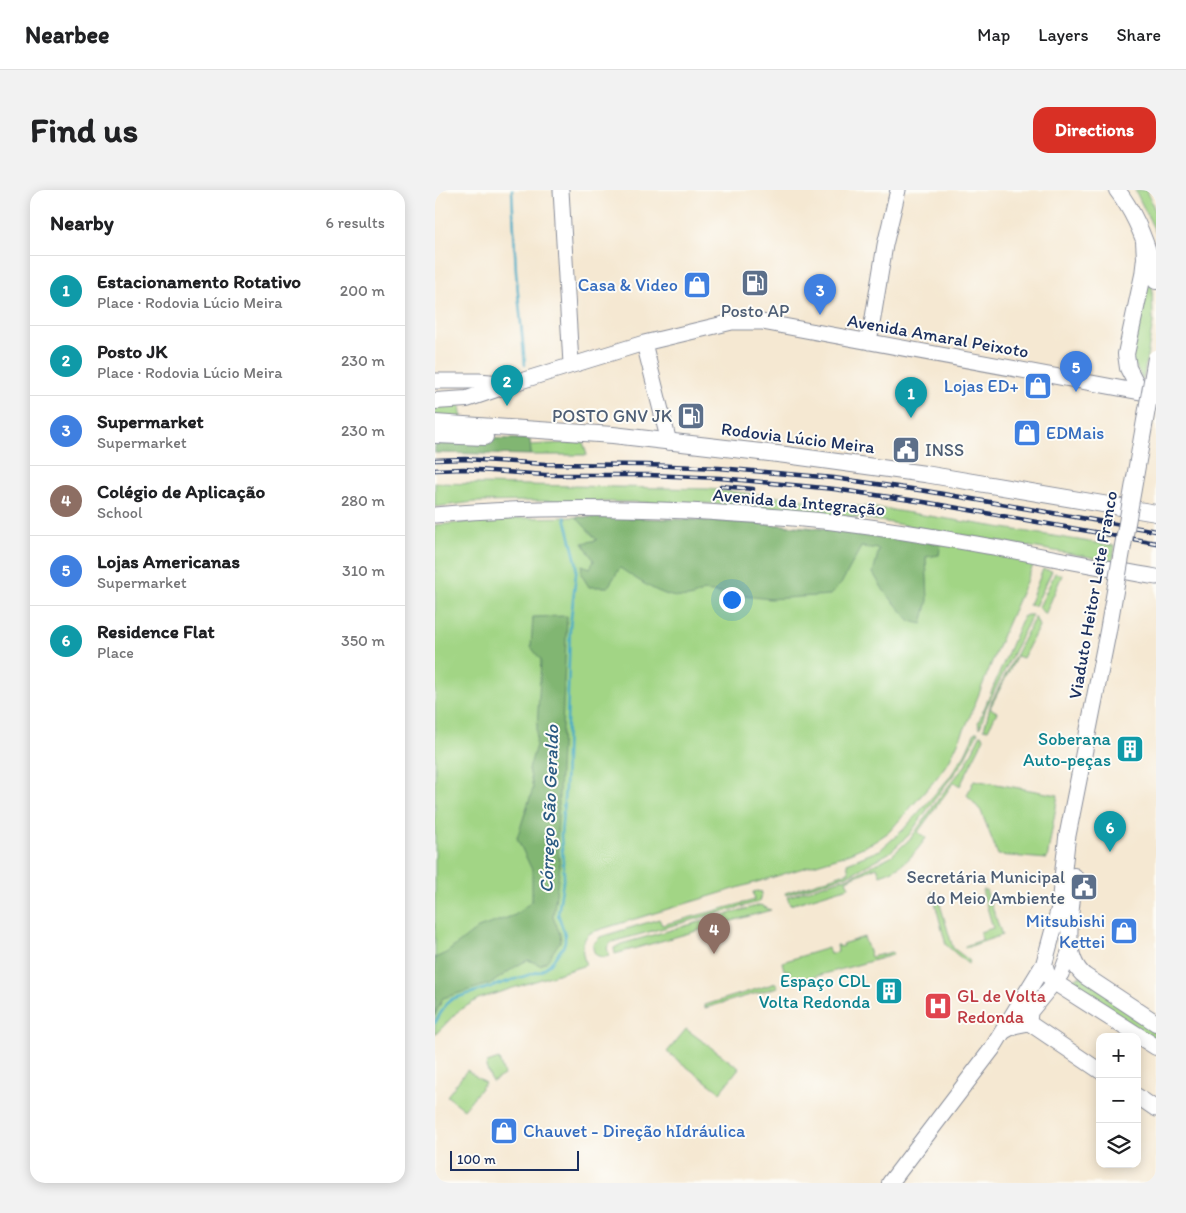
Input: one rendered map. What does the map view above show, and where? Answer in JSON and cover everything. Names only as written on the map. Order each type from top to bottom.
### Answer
[{"type":"main road","points":[[1117,190],[1129,209],[1144,241],[1156,281]]},
{"type":"main road","points":[[1124,190],[1142,223],[1156,256]]},
{"type":"main road","points":[[1140,391],[1128,368],[1126,354],[1143,275],[1144,241]]},
{"type":"main road","name":"Viaduto Heitor Leite Franco","points":[[1071,839],[1156,358]]},
{"type":"main road","points":[[442,400],[472,397],[511,384]]},
{"type":"main road","points":[[890,1183],[1000,1038],[1044,964],[1059,909],[1071,839],[1129,554],[1137,497],[1156,396]]},
{"type":"main road","name":"Rodovia Lúcio Meira","points":[[435,423],[613,435],[786,455],[925,474],[1156,514]]},
{"type":"main road","name":"Rodovia Lúcio Meira","points":[[435,435],[501,438],[613,435]]},
{"type":"main road","points":[[1071,839],[1070,950],[1077,967],[1082,974],[1156,1023]]},
{"type":"main road","points":[[1044,964],[1047,974],[1054,982],[1156,1046]]},
{"type":"street","points":[[561,190],[571,364]]},
{"type":"street","points":[[869,342],[885,245],[898,190]]},
{"type":"street","name":"Avenida Amaral Peixoto","points":[[511,384],[644,343],[721,324],[742,321],[762,322],[1140,391],[1156,396]]},
{"type":"street","points":[[644,343],[669,442]]},
{"type":"street","points":[[435,381],[479,381],[511,384]]},
{"type":"street","name":"Avenida da Integração","points":[[435,515],[513,509],[562,508],[694,512],[802,519],[901,531],[1156,577]]},
{"type":"street","points":[[1000,1038],[1014,1026],[1030,1018],[1062,971],[1070,950]]},
{"type":"street","points":[[1030,1018],[1096,1067]]},
{"type":"street","points":[[1141,1099],[1156,1109]]},
{"type":"green space","points":[[1135,190],[1147,190],[1156,214],[1156,233]]},
{"type":"green space","points":[[1148,283],[1152,283],[1153,322],[1143,380],[1132,359]]},
{"type":"green space","points":[[460,404],[462,421],[435,418],[435,405]]},
{"type":"green space","points":[[435,438],[530,439],[531,455],[435,453]]},
{"type":"green space","points":[[583,442],[587,455],[531,455],[530,445]]},
{"type":"green space","points":[[435,483],[709,489],[892,510],[1115,546],[1113,561],[868,519],[701,503],[535,501],[474,502],[435,507]]},
{"type":"green space","points":[[576,517],[726,521],[801,526],[915,539],[1035,561],[966,726],[949,761],[935,780],[889,832],[874,842],[843,856],[592,932],[583,943],[586,965],[478,999],[457,1012],[435,1035],[435,525],[519,518]]},
{"type":"green space","points":[[576,517],[713,521],[805,527],[941,544],[939,555],[926,557],[928,600],[922,624],[910,621],[884,591],[873,573],[879,549],[861,547],[841,584],[830,595],[770,599],[703,591],[693,596],[682,598],[660,592],[620,568],[608,587],[589,587],[581,574],[582,565],[590,568],[594,561],[583,543],[597,540]]},
{"type":"green space","points":[[1043,569],[1052,571],[1035,606],[1029,605]]},
{"type":"green space","points":[[1055,573],[1062,575],[1045,615],[1039,607]]},
{"type":"green space","points":[[1032,615],[986,708],[980,728],[978,723],[1023,617]]},
{"type":"green space","points":[[567,616],[557,839],[560,866],[553,917],[561,940],[547,961],[540,965],[528,960],[492,983],[443,998],[435,1015],[435,958],[446,953],[478,928],[515,915],[532,901],[532,870],[517,838],[533,788],[529,769],[536,745],[541,660],[531,647],[533,617]]},
{"type":"green space","points":[[1035,617],[1039,626],[1023,658],[1017,656],[990,708],[997,712],[988,730],[984,729],[991,703]]},
{"type":"green space","points":[[975,732],[978,732],[961,765],[909,835],[889,853],[851,874],[786,895],[785,893],[849,872],[847,863],[880,850],[903,830],[949,778],[965,754]]},
{"type":"green space","points":[[981,734],[984,738],[960,786],[954,782],[918,832],[926,838],[906,861],[895,869],[880,875],[877,867],[846,880],[849,887],[790,905],[787,897],[852,876],[891,856],[911,838],[942,794],[965,766]]},
{"type":"green space","points":[[974,780],[1058,795],[1047,859],[998,855],[981,811],[967,795]]},
{"type":"green space","points":[[982,890],[986,890],[1002,935],[965,948],[965,946],[982,940],[980,932],[993,928]]},
{"type":"green space","points":[[932,891],[936,891],[953,948],[970,961],[968,964],[946,945]]},
{"type":"green space","points":[[753,892],[762,892],[759,902],[612,942],[607,947],[609,956],[599,956],[594,951],[593,944],[600,937],[659,919],[662,925],[755,900]]},
{"type":"green space","points":[[760,905],[771,910],[615,954],[614,948],[621,944]]},
{"type":"green space","points":[[864,937],[871,957],[892,952],[893,955],[788,984],[786,976],[791,975],[789,970],[784,970],[782,962],[828,948],[830,954],[838,952],[837,945],[839,947],[843,946],[842,944]]},
{"type":"green space","points":[[1081,976],[1156,1027],[1156,1046],[1141,1036],[1141,1033],[1137,1033],[1063,982]]},
{"type":"green space","points":[[776,983],[778,987],[705,1008],[705,1005]]},
{"type":"green space","points":[[686,1029],[739,1068],[720,1092],[667,1052]]},
{"type":"green space","points":[[499,1059],[504,1075],[492,1082],[486,1067],[487,1063]]},
{"type":"green space","points":[[467,1070],[485,1083],[464,1109],[447,1096]]},
{"type":"waterway","name":"Córrego São Geraldo","points":[[512,190],[516,272],[525,365]]},
{"type":"waterway","name":"Córrego São Geraldo","points":[[435,1023],[446,1004],[452,999],[541,971],[550,964],[563,947],[565,941],[565,935],[558,914],[564,875],[561,835],[565,788],[570,627],[577,565],[565,517]]},
{"type":"railway","points":[[435,460],[465,459],[545,464],[719,468],[834,478],[926,491],[1156,531]]},
{"type":"railway","points":[[435,470],[464,469],[545,475],[649,475],[720,478],[834,489],[924,502],[1156,543]]},
{"type":"railway","points":[[721,486],[753,489]]},
{"type":"place","name":"Posto AP","points":[[755,283]]},
{"type":"place","name":"Casa & Video","points":[[697,285]]},
{"type":"place","name":"Supermarket","points":[[820,315]]},
{"type":"place","name":"Lojas ED+","points":[[1038,386]]},
{"type":"place","name":"Lojas Americanas","points":[[1076,392]]},
{"type":"place","name":"Posto JK","points":[[507,406]]},
{"type":"place","name":"POSTO GNV JK","points":[[691,416]]},
{"type":"place","name":"Estacionamento Rotativo","points":[[911,418]]},
{"type":"place","name":"EDMais","points":[[1027,433]]},
{"type":"place","name":"INSS","points":[[906,450]]},
{"type":"place","name":"Soberana Auto-peças","points":[[1130,749]]},
{"type":"place","name":"Residence Flat","points":[[1110,852]]},
{"type":"place","name":"Secretária Municipal do Meio Ambiente","points":[[1084,887]]},
{"type":"place","name":"Mitsubishi Kettei","points":[[1124,931]]},
{"type":"place","name":"Colégio de Aplicação","points":[[714,954]]},
{"type":"place","name":"Espaço CDL Volta Redonda","points":[[889,991]]},
{"type":"place","name":"GL de Volta Redonda","points":[[938,1006]]},
{"type":"place","name":"Chauvet - Direção hIdráulica","points":[[504,1131]]}]
